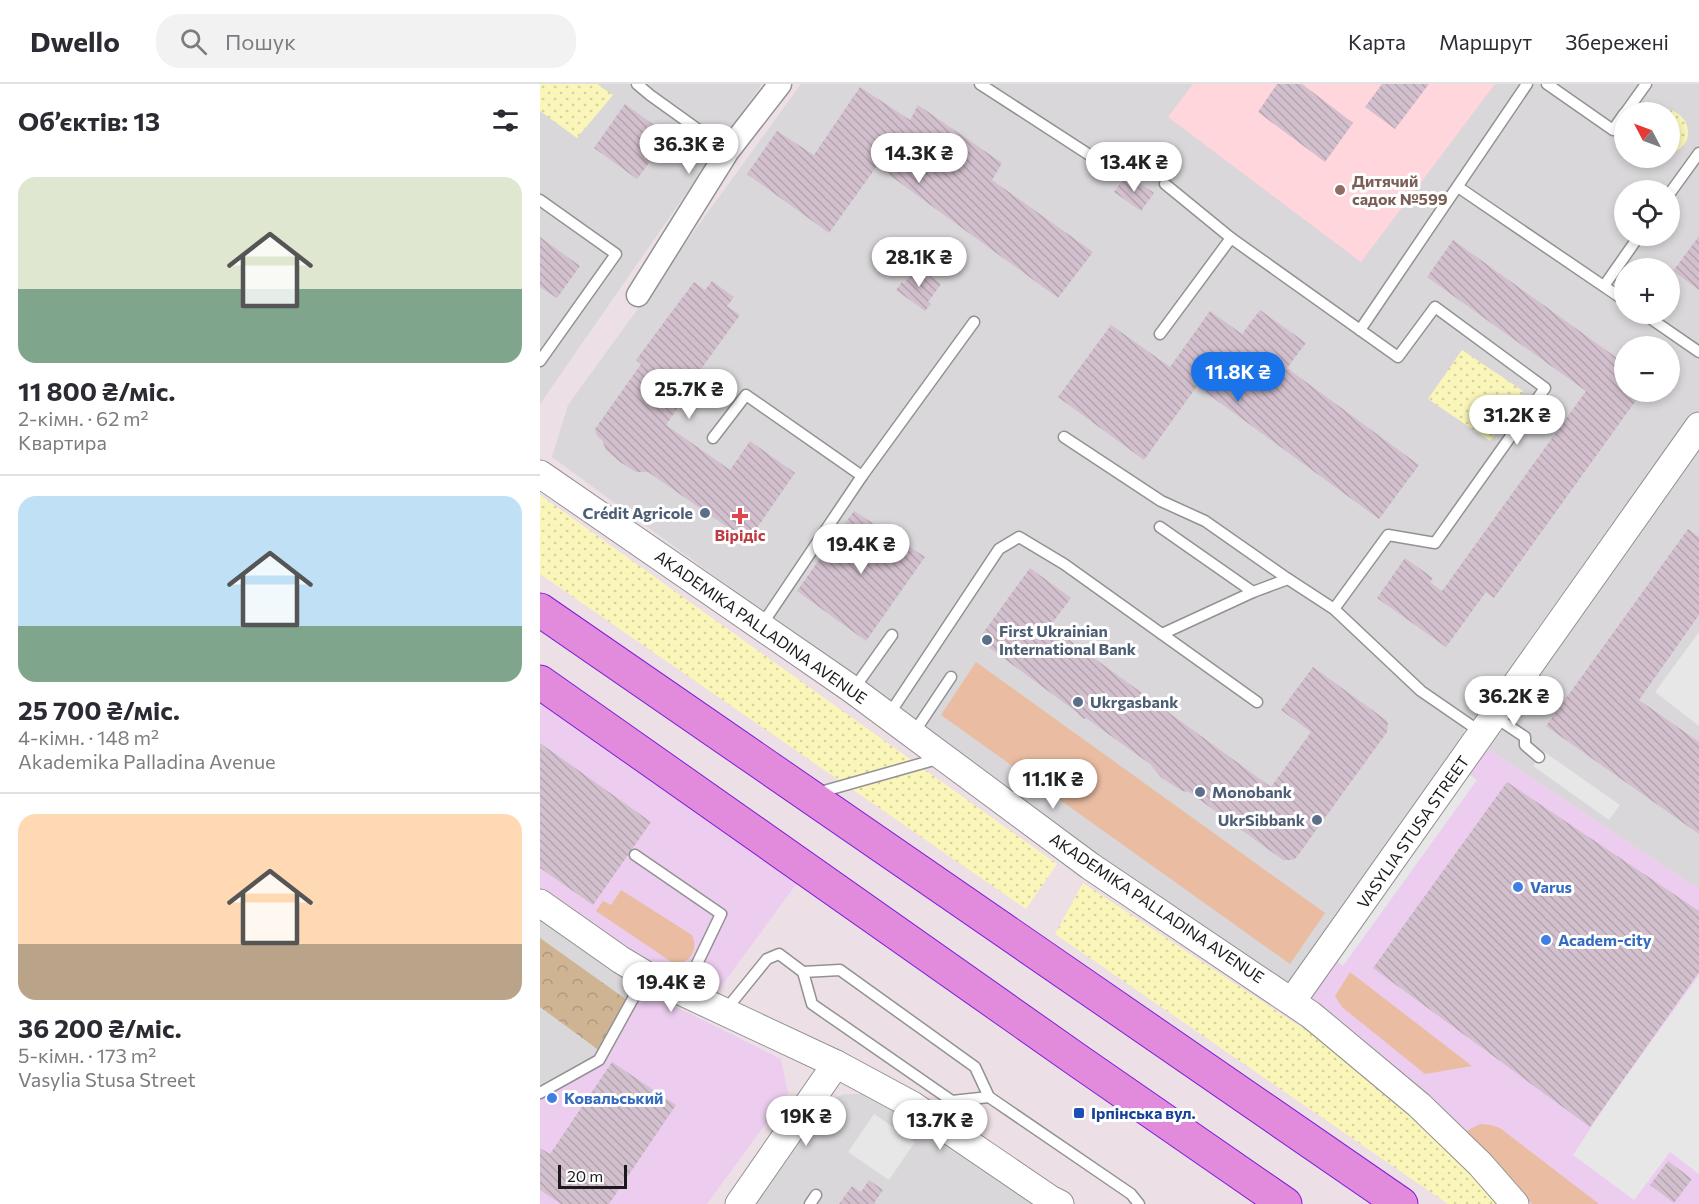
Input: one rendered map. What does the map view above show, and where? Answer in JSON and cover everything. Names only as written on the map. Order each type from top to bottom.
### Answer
[{"type":"highway","points":[[540,610],[1401,1204]]},
{"type":"highway","points":[[540,682],[1285,1204]]},
{"type":"street","points":[[638,295],[728,151],[780,84]]},
{"type":"street","name":"VASYLIA STUSA STREET","points":[[1292,1001],[1699,426]]},
{"type":"street","name":"AKADEMIKA PALLADINA AVENUE","points":[[540,474],[853,690],[1090,866],[1292,1001],[1419,1105],[1480,1164],[1515,1204]]},
{"type":"street","points":[[540,903],[646,975],[836,1064],[912,1105],[1060,1204]]},
{"type":"street","points":[[739,1204],[836,1064]]},
{"type":"lane","points":[[637,84],[728,151]]},
{"type":"lane","points":[[980,84],[1091,156],[1134,158]]},
{"type":"lane","points":[[1360,330],[1527,84]]},
{"type":"lane","points":[[1547,84],[1614,129]]},
{"type":"lane","points":[[1633,102],[1646,84]]},
{"type":"lane","points":[[1679,180],[1699,153]]},
{"type":"lane","points":[[1165,184],[1231,238],[1398,357],[1435,307],[1545,388],[1435,543],[1388,535],[1334,609]]},
{"type":"lane","points":[[1458,187],[1614,293]]},
{"type":"lane","points":[[540,200],[616,254],[540,361]]},
{"type":"lane","points":[[1160,334],[1231,238]]},
{"type":"lane","points":[[1604,286],[1632,246]]},
{"type":"lane","points":[[761,626],[862,476],[975,322]]},
{"type":"lane","points":[[1658,324],[1699,352]]},
{"type":"lane","points":[[713,438],[746,395],[862,476]]},
{"type":"lane","points":[[1064,437],[1161,501],[1205,521],[1334,609],[1421,691],[1489,725],[1525,737],[1525,745],[1539,757]]},
{"type":"lane","points":[[1160,527],[1253,592]]},
{"type":"lane","points":[[888,716],[999,549],[1019,537],[1064,564],[1257,702]]},
{"type":"lane","points":[[1162,634],[1253,592],[1288,579]]},
{"type":"lane","points":[[853,690],[892,635]]},
{"type":"lane","points":[[913,735],[951,677]]},
{"type":"lane","points":[[807,796],[944,757]]},
{"type":"lane","points":[[635,855],[721,914],[683,993]]},
{"type":"lane","points":[[724,1012],[767,958],[779,954],[803,972],[812,1004],[952,1101],[988,1097]]},
{"type":"lane","points":[[803,972],[840,970],[975,1067],[988,1097],[1131,1194],[1139,1204]]},
{"type":"lane","points":[[540,1093],[599,1060],[646,975]]},
{"type":"shaded area","points":[[540,84],[762,84],[540,404]]},
{"type":"shaded area","points":[[540,84],[597,84],[613,95],[577,138],[540,111]]},
{"type":"shaded area","points":[[801,84],[1699,84],[1699,410],[1480,718],[1462,720],[1465,737],[1290,984],[1273,980],[1083,846],[552,457],[568,405]]},
{"type":"shaded area","name":"Дитячий садок №599","points":[[1193,84],[1495,84],[1361,262],[1168,117]]},
{"type":"shaded area","points":[[1680,116],[1687,125],[1688,132],[1684,145],[1680,148]]},
{"type":"shaded area","points":[[1462,350],[1523,391],[1490,441],[1428,399]]},
{"type":"shaded area","points":[[1699,448],[1699,889],[1485,747]]},
{"type":"shaded area","points":[[540,495],[1057,864],[1026,909],[540,574]]},
{"type":"shaded area","points":[[1699,632],[1699,726],[1655,692]]},
{"type":"shaded area","points":[[976,662],[1325,913],[1290,964],[941,715]]},
{"type":"shaded area","points":[[540,704],[798,882],[714,996],[644,967],[540,894]]},
{"type":"shaded area","points":[[1485,747],[1699,889],[1699,1204],[1520,1204],[1440,1118],[1307,994]]},
{"type":"shaded area","points":[[1543,751],[1620,805],[1609,820],[1533,766]]},
{"type":"shaded area","points":[[1465,771],[1477,780],[1343,966],[1331,957]]},
{"type":"shaded area","points":[[1083,883],[1316,1037],[1470,1162],[1508,1204],[1448,1204],[1055,934]]},
{"type":"shaded area","points":[[621,890],[692,935],[694,951],[688,959],[684,962],[673,963],[596,911],[603,901],[611,905]]},
{"type":"shaded area","points":[[540,919],[642,990],[601,1061],[540,1095]]},
{"type":"shaded area","points":[[1350,972],[1472,1066],[1425,1074],[1342,1007],[1335,996]]},
{"type":"shaded area","points":[[1699,975],[1699,1174],[1670,1152],[1634,1200],[1573,1155],[1609,1100]]},
{"type":"shaded area","points":[[642,990],[781,1059],[788,1093],[707,1204],[540,1204],[540,1095],[601,1061]]},
{"type":"shaded area","points":[[844,1094],[871,1094],[1039,1204],[746,1204],[817,1106]]},
{"type":"shaded area","points":[[874,1114],[915,1142],[889,1180],[848,1152]]},
{"type":"shaded area","points":[[1480,1124],[1500,1128],[1599,1204],[1532,1204],[1464,1134]]},
{"type":"green space","points":[[540,938],[627,1000],[600,1051],[540,1007]]},
{"type":"building","points":[[1277,84],[1302,84],[1353,123],[1325,162],[1258,112]]},
{"type":"building","points":[[1382,84],[1429,84],[1395,129],[1365,107]]},
{"type":"building","points":[[860,87],[910,120],[918,105],[1002,163],[992,180],[1093,252],[1058,298],[877,166],[829,233],[747,174],[777,131],[814,155]]},
{"type":"building","points":[[625,104],[669,136],[637,179],[594,148]]},
{"type":"building","points":[[1127,174],[1154,193],[1141,211],[1114,192]]},
{"type":"building","points":[[1699,236],[1699,290],[1680,276],[1680,262]]},
{"type":"building","points":[[540,237],[580,266],[557,298],[540,287]]},
{"type":"building","points":[[1453,240],[1614,356],[1614,402],[1635,402],[1494,598],[1486,592],[1446,647],[1377,598],[1405,558],[1433,578],[1430,582],[1442,591],[1586,391],[1427,277]]},
{"type":"building","points":[[917,266],[941,284],[928,302],[931,304],[925,311],[896,290],[902,282],[904,284]]},
{"type":"building","points":[[712,281],[734,297],[727,306],[740,315],[683,394],[686,396],[666,425],[730,470],[750,441],[795,473],[752,535],[743,538],[648,472],[636,472],[620,462],[606,450],[595,429],[641,364],[636,360],[694,282],[705,290]]},
{"type":"building","points":[[1260,310],[1306,343],[1287,368],[1419,465],[1379,519],[1197,386],[1144,460],[1058,397],[1111,325],[1170,367],[1210,311],[1242,334]]},
{"type":"building","points":[[854,511],[925,557],[866,641],[797,591]]},
{"type":"building","points":[[1688,529],[1699,537],[1699,615],[1639,700],[1699,742],[1699,834],[1546,726]]},
{"type":"building","points":[[1030,568],[1071,598],[1050,626],[1271,787],[1311,732],[1281,710],[1313,667],[1386,720],[1387,732],[1296,858],[1283,860],[1189,792],[1182,791],[1171,784],[1161,777],[1150,764],[1086,718],[1084,719],[983,643],[981,636]]},
{"type":"building","points":[[540,743],[651,822],[593,905],[540,868]]},
{"type":"building","name":"Academ-city","points":[[1507,782],[1699,911],[1699,972],[1590,1127],[1373,968]]},
{"type":"building","points":[[612,1062],[676,1105],[609,1204],[561,1204],[540,1190],[540,1148],[550,1154]]},
{"type":"building","points":[[1668,1161],[1692,1179],[1674,1203],[1650,1185]]},
{"type":"building","points":[[869,1180],[883,1190],[874,1203],[876,1204],[839,1204],[852,1186],[861,1192]]},
{"type":"place","name":"Дитячий садок №599","points":[[1340,190]]},
{"type":"place","name":"Crédit Agricole","points":[[705,513]]},
{"type":"place","name":"Вірідіс","points":[[740,516]]},
{"type":"place","name":"First Ukrainian International Bank","points":[[987,640]]},
{"type":"place","name":"Ukrgasbank","points":[[1078,702]]},
{"type":"place","name":"Monobank","points":[[1200,792]]},
{"type":"place","name":"UkrSibbank","points":[[1317,820]]},
{"type":"place","name":"Varus","points":[[1518,887]]},
{"type":"place","name":"Academ-city","points":[[1546,940]]},
{"type":"place","name":"Ковальський","points":[[552,1098]]},
{"type":"place","name":"Ірпінська вул.","points":[[1079,1113]]}]
